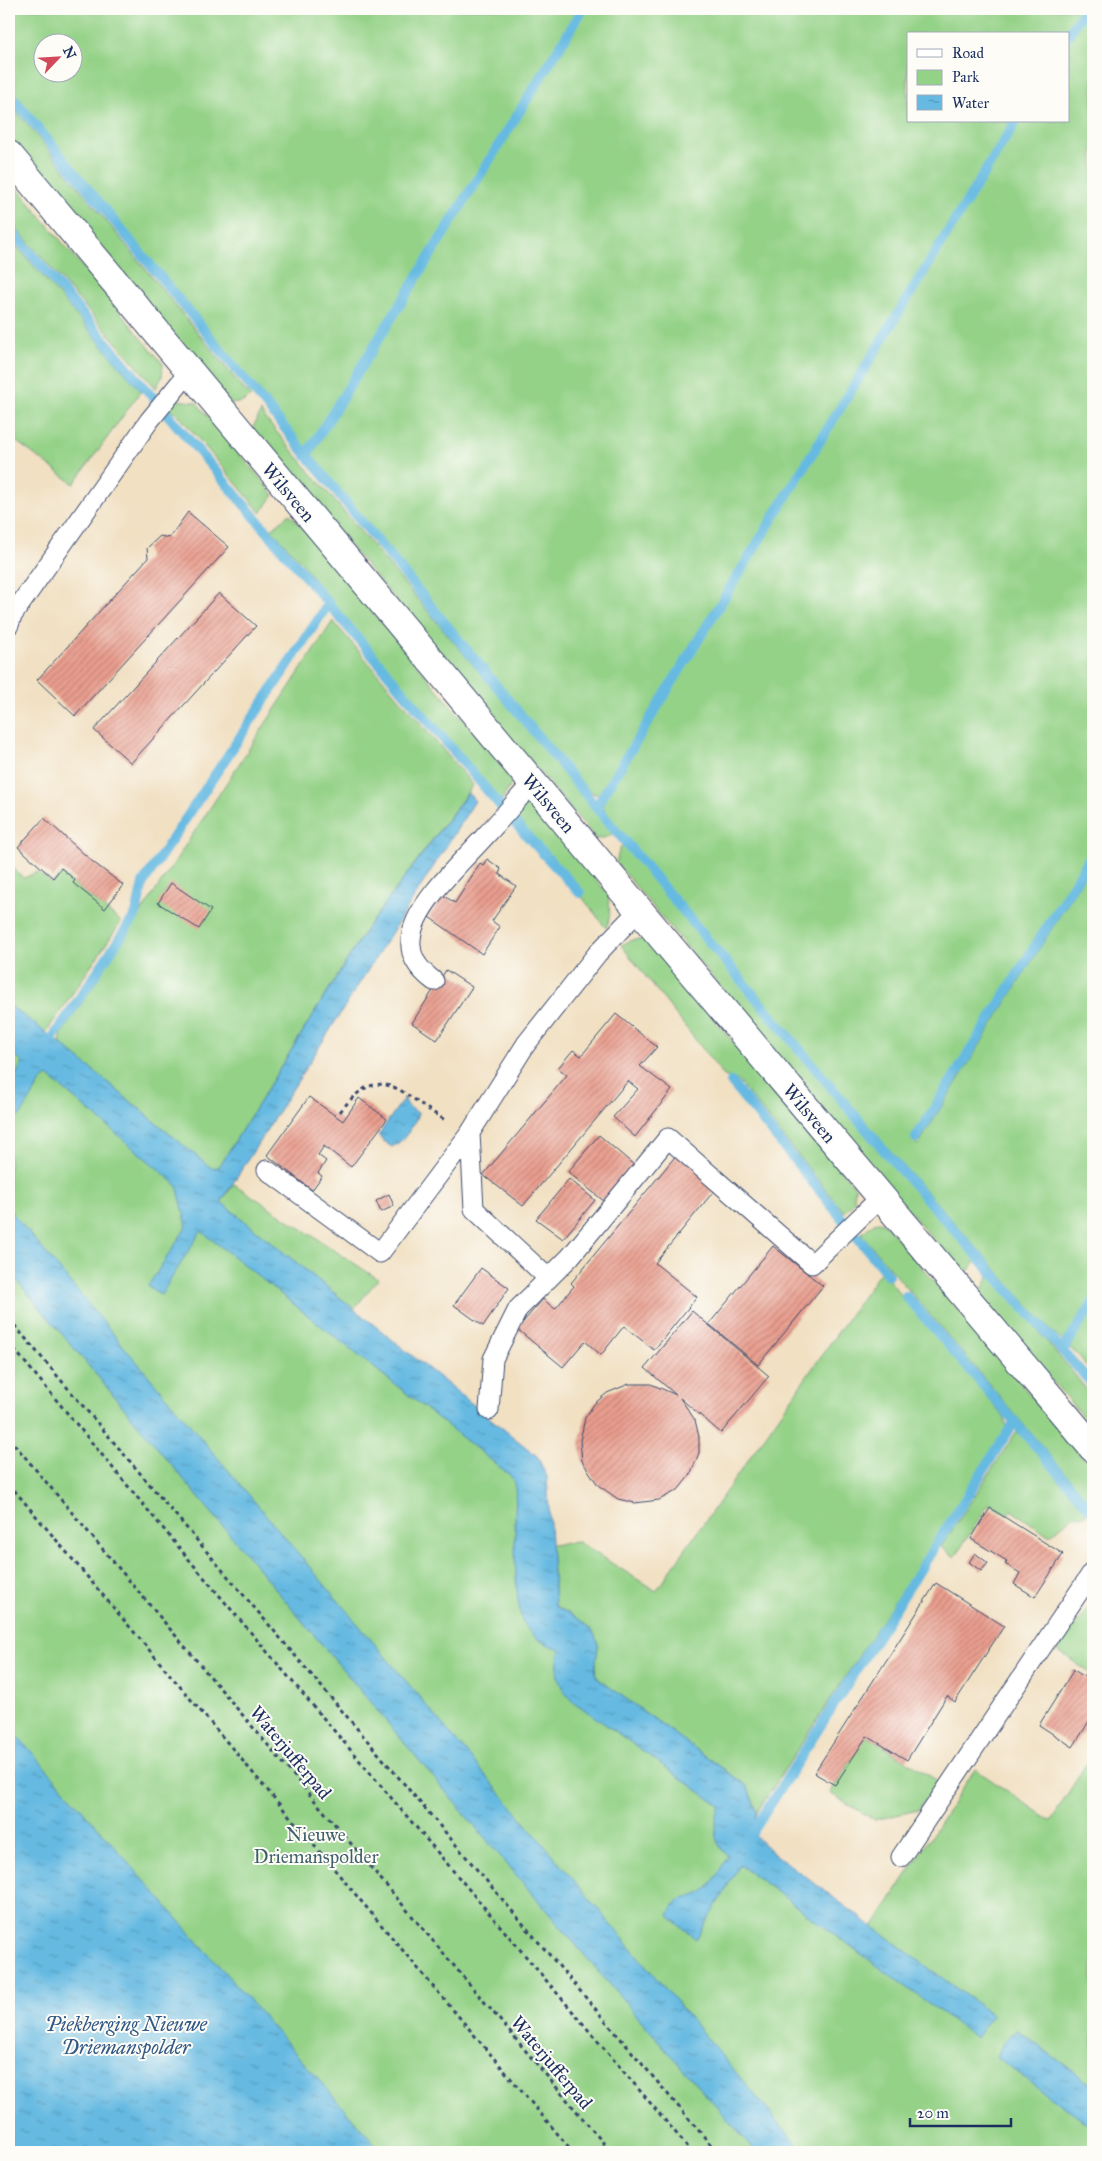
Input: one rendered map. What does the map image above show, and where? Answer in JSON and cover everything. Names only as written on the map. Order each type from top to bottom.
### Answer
[{"type":"street","name":"Wilsveen","points":[[9,155],[532,783],[1093,1448]]},
{"type":"lane","points":[[9,625],[12,616],[149,421],[189,372]]},
{"type":"lane","points":[[434,981],[421,972],[414,962],[411,935],[416,921],[439,887],[532,783]]},
{"type":"lane","points":[[267,1170],[380,1253],[470,1133],[526,1044],[597,954],[639,910]]},
{"type":"lane","points":[[470,1133],[474,1209],[548,1278]]},
{"type":"lane","points":[[489,1410],[493,1359],[518,1309],[570,1257],[668,1138],[812,1264],[881,1197]]},
{"type":"lane","points":[[901,1857],[1093,1571]]},
{"type":"path","points":[[340,1112],[351,1097],[361,1089],[382,1083],[393,1086],[437,1116],[470,1133]]},
{"type":"path","points":[[9,1319],[717,2152]]},
{"type":"path","points":[[9,1343],[209,1583],[692,2152]]},
{"type":"path","name":"Waterjufferpad","points":[[9,1438],[611,2152]]},
{"type":"path","points":[[9,1484],[573,2152]]},
{"type":"green space","points":[[9,9],[1093,9],[1093,848],[912,1140],[918,1145],[1093,862],[1093,1374],[1079,1356],[1051,1331],[899,1161],[607,816],[603,805],[608,793],[594,794],[585,788],[299,443],[9,87]]},
{"type":"green space","points":[[9,102],[247,393],[252,391],[253,394],[243,402],[231,404],[9,138]]},
{"type":"green space","points":[[9,178],[163,364],[162,377],[156,388],[9,220]]},
{"type":"green space","points":[[9,237],[141,391],[74,484],[9,436]]},
{"type":"green space","points":[[174,400],[196,402],[274,495],[261,513],[176,412],[172,412],[169,407]]},
{"type":"green space","points":[[261,412],[614,832],[608,837],[596,839],[252,429]]},
{"type":"green space","points":[[290,514],[511,777],[511,785],[501,801],[323,592],[301,562],[271,529]]},
{"type":"green space","points":[[333,621],[473,785],[367,928],[219,1167],[211,1169],[60,1043],[62,1033]]},
{"type":"green space","points":[[528,804],[534,806],[608,894],[610,916],[606,928],[582,897],[584,892],[521,824],[515,815],[522,807]]},
{"type":"green space","points":[[623,844],[977,1260],[964,1276],[616,863]]},
{"type":"green space","points":[[9,866],[24,878],[37,872],[52,883],[62,874],[121,922],[45,1034],[9,1005]]},
{"type":"green space","points":[[646,939],[855,1187],[854,1202],[844,1212],[738,1081],[724,1076],[621,945],[632,940]]},
{"type":"green space","name":"Nieuwe Driemanspolder","points":[[9,1036],[525,1478],[533,1626],[581,1658],[589,1685],[740,1794],[749,1843],[986,2023],[992,2015],[873,1927],[975,1769],[1051,1821],[1093,1753],[1093,2086],[1017,2030],[1093,2105],[1093,2152],[9,2152]]},
{"type":"green space","points":[[234,1184],[378,1279],[354,1309],[221,1202]]},
{"type":"green space","points":[[874,1223],[885,1224],[1093,1469],[1093,1506],[861,1234]]},
{"type":"green space","points":[[881,1271],[1004,1417],[1007,1429],[757,1812],[747,1786],[597,1678],[584,1623],[555,1606],[551,1545],[578,1542],[656,1591]]},
{"type":"green space","points":[[990,1273],[1093,1397],[1093,1429],[980,1295]]},
{"type":"green space","points":[[1017,1431],[1088,1512],[1083,1516],[1074,1515],[1050,1536],[1011,1510],[1007,1515],[989,1504],[955,1557],[941,1547]]},
{"type":"green space","points":[[1093,1601],[1093,1675],[1057,1650]]},
{"type":"green space","points":[[867,1736],[938,1781],[918,1810],[874,1820],[830,1793]]},
{"type":"water","points":[[468,793],[475,801],[221,1202],[537,1456],[547,1477],[555,1606],[582,1621],[593,1632],[598,1646],[597,1678],[747,1786],[757,1812],[752,1833],[771,1851],[992,2015],[976,2038],[740,1865],[696,1939],[669,1916],[678,1901],[697,1895],[707,1889],[728,1856],[719,1844],[715,1832],[720,1806],[571,1700],[562,1687],[558,1676],[560,1649],[536,1637],[525,1626],[521,1617],[516,1574],[515,1491],[511,1476],[201,1231],[161,1295],[148,1286],[187,1226],[177,1185],[48,1076],[42,1080],[21,1115],[15,1117],[9,1114],[9,1087],[23,1063],[9,1050],[9,1005],[60,1043],[211,1168],[219,1167],[367,928]]},
{"type":"water","points":[[404,1098],[408,1106],[418,1113],[408,1133],[392,1147],[383,1141],[379,1134]]},
{"type":"water","points":[[9,1209],[803,2152],[756,2152],[661,2044],[380,1714],[9,1271]]},
{"type":"water","name":"Piekberging Nieuwe Driemanspolder","points":[[9,1726],[382,2152],[9,2152]]},
{"type":"water","points":[[1017,2030],[1093,2086],[1093,2128],[997,2058],[1004,2042]]},
{"type":"building","points":[[188,512],[229,547],[75,716],[37,680],[148,558],[147,548],[160,536],[169,538]]},
{"type":"building","points":[[219,593],[256,626],[131,763],[94,730]]},
{"type":"building","points":[[44,818],[93,862],[123,885],[105,909],[73,883],[75,880],[61,868],[53,878],[18,847]]},
{"type":"building","points":[[487,859],[501,869],[499,874],[516,886],[492,921],[500,927],[482,954],[429,917],[443,895],[455,903],[480,863],[483,865]]},
{"type":"building","points":[[171,883],[211,910],[199,929],[158,903]]},
{"type":"building","points":[[446,970],[472,987],[437,1040],[412,1023]]},
{"type":"building","points":[[616,1014],[657,1047],[640,1066],[672,1090],[635,1137],[613,1117],[638,1089],[628,1081],[523,1206],[483,1175],[567,1075],[558,1068],[573,1050],[581,1056]]},
{"type":"building","points":[[309,1097],[343,1121],[359,1098],[387,1119],[351,1167],[324,1146],[318,1155],[326,1161],[318,1173],[322,1176],[312,1190],[267,1155]]},
{"type":"building","points":[[599,1135],[635,1166],[605,1202],[568,1172]]},
{"type":"building","points":[[678,1153],[718,1186],[655,1263],[697,1297],[654,1350],[624,1326],[601,1355],[585,1341],[563,1367],[517,1329],[543,1299],[555,1309],[574,1286],[571,1283]]},
{"type":"building","points":[[569,1179],[595,1200],[563,1239],[536,1219]]},
{"type":"building","points":[[389,1194],[394,1206],[381,1212],[376,1201]]},
{"type":"building","points":[[773,1246],[823,1286],[758,1365],[709,1324]]},
{"type":"building","points":[[481,1268],[509,1288],[483,1326],[454,1305]]},
{"type":"building","points":[[692,1311],[769,1376],[721,1433],[680,1398],[695,1420],[699,1437],[699,1453],[690,1475],[678,1490],[659,1500],[635,1503],[618,1499],[598,1485],[582,1461],[580,1441],[585,1418],[594,1404],[607,1393],[629,1384],[651,1384],[676,1395],[645,1368]]},
{"type":"building","points":[[990,1508],[1063,1554],[1035,1597],[1014,1584],[1020,1573],[1005,1564],[1007,1561],[971,1539]]},
{"type":"building","points":[[975,1553],[988,1563],[981,1571],[969,1562]]},
{"type":"building","points":[[936,1583],[1004,1626],[955,1702],[947,1696],[907,1760],[867,1736],[835,1785],[814,1773]]},
{"type":"building","points":[[1072,1669],[1093,1682],[1093,1715],[1073,1747],[1039,1725],[1073,1671]]},
{"type":"waterway","points":[[306,456],[583,9]]},
{"type":"waterway","points":[[1070,32],[1085,9]]},
{"type":"waterway","points":[[9,93],[596,807],[898,1167],[1093,1385]]},
{"type":"waterway","points":[[596,807],[1015,122]]},
{"type":"waterway","points":[[9,228],[514,822],[580,893]]},
{"type":"waterway","points":[[46,1048],[136,914],[143,883],[329,603]]},
{"type":"waterway","points":[[916,1138],[1093,853]]},
{"type":"waterway","points":[[731,1082],[888,1275]]},
{"type":"waterway","points":[[906,1296],[1090,1509]]},
{"type":"waterway","points":[[1063,1350],[1093,1303]]},
{"type":"waterway","points":[[745,1844],[1015,1421]]}]
